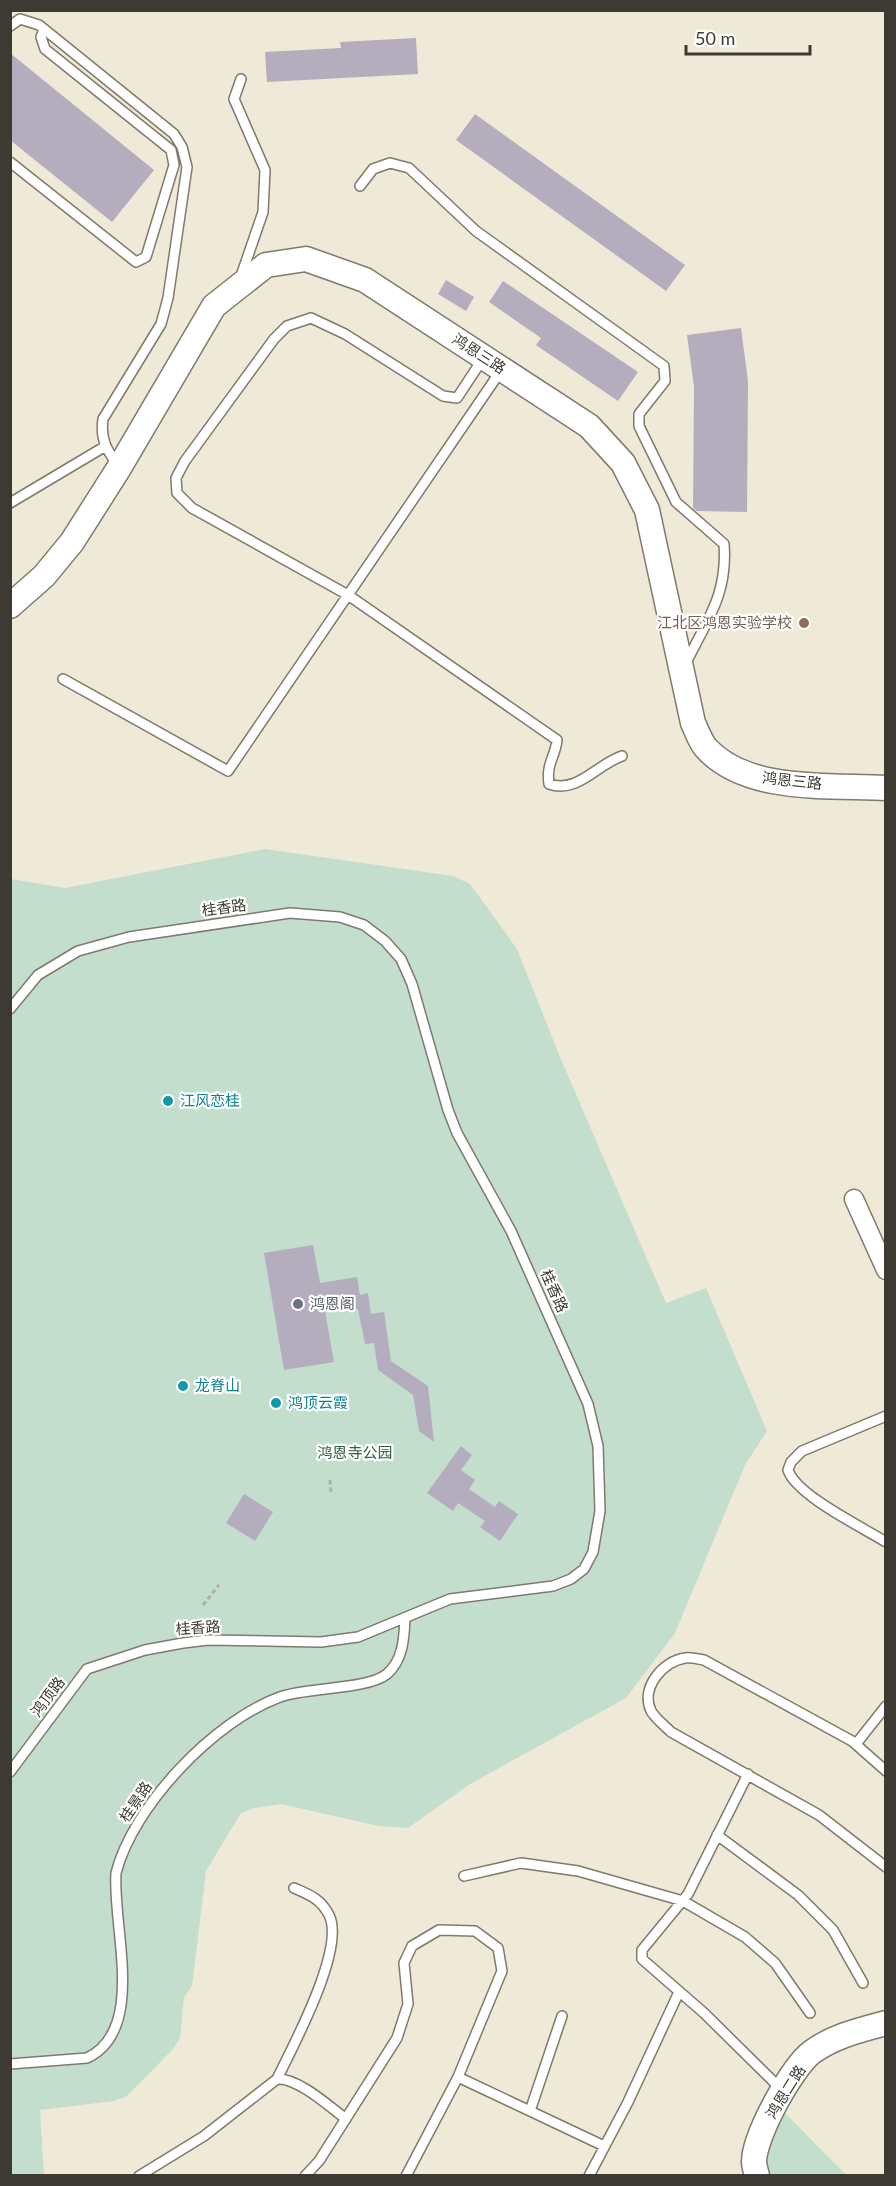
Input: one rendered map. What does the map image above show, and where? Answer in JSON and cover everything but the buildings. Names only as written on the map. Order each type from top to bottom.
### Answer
[{"type":"street","name":"鸿恩三路","points":[[10,606],[44,576],[72,542],[119,468],[214,306],[266,265],[306,259],[365,280],[589,426],[623,463],[647,510],[683,668],[693,723],[704,746],[723,763],[747,776],[772,781],[885,788]]},
{"type":"street","points":[[854,1199],[885,1270]]},
{"type":"street","name":"鸿恩二路","points":[[757,2175],[754,2162],[761,2134],[783,2091],[810,2054],[834,2038],[885,2023]]},
{"type":"lane","points":[[10,26],[20,19],[44,29],[174,134],[182,147],[187,167],[168,298],[161,324],[103,419],[101,431],[104,447],[119,468]]},
{"type":"lane","points":[[10,162],[136,262],[146,257],[174,165],[171,150],[45,49],[41,37],[44,29]]},
{"type":"lane","points":[[238,287],[263,212],[265,170],[234,99],[241,79]]},
{"type":"lane","points":[[360,186],[373,169],[390,163],[409,168],[477,231],[664,366],[665,381],[639,414],[639,426],[676,502],[724,544],[726,570],[722,591],[683,668]]},
{"type":"lane","points":[[493,363],[457,398],[443,396],[345,334],[311,318],[286,326],[184,461],[176,478],[177,493],[192,508],[348,595],[557,740],[556,751],[550,758],[547,771],[549,784],[558,787],[575,784],[610,760],[622,756]]},
{"type":"lane","points":[[63,679],[228,771],[348,595],[493,363]]},
{"type":"lane","points":[[10,503],[104,447]]},
{"type":"lane","name":"桂香路","points":[[10,1010],[38,975],[78,951],[129,937],[290,913],[340,917],[364,925],[385,941],[401,959],[412,984],[454,1125],[511,1231],[588,1404],[598,1446],[600,1511],[593,1552],[584,1569],[571,1579],[553,1586],[450,1599],[358,1637],[321,1642],[208,1640],[125,1655],[87,1669]]},
{"type":"lane","points":[[885,1416],[802,1451],[791,1462],[788,1470],[791,1479],[811,1495],[885,1542]]},
{"type":"lane","name":"桂景路","points":[[10,2064],[87,2058],[97,2053],[111,2036],[121,2010],[123,1994],[116,1873],[120,1858],[156,1794],[223,1728],[280,1697],[366,1682],[386,1675],[396,1663],[404,1645],[405,1619]]},
{"type":"lane","points":[[885,1771],[856,1744],[704,1660],[686,1657],[668,1664],[650,1684],[648,1699],[651,1712],[671,1732],[819,1815],[885,1867]]},
{"type":"lane","name":"鸿顶路","points":[[10,1772],[87,1669]]},
{"type":"lane","points":[[856,1744],[885,1707]]},
{"type":"lane","points":[[747,1774],[683,1900],[642,1950],[642,1959],[704,2013],[783,2091]]},
{"type":"lane","points":[[717,1835],[798,1895],[826,1923],[863,1983]]},
{"type":"lane","points":[[464,1876],[522,1863],[578,1871],[683,1900],[746,1937],[775,1963],[810,2013]]},
{"type":"lane","points":[[139,2175],[204,2136],[278,2079],[318,1991],[331,1951],[331,1917],[318,1898],[294,1888]]},
{"type":"lane","points":[[305,2175],[319,2161],[397,2038],[408,2004],[404,1963],[412,1946],[439,1930],[475,1931],[489,1938],[498,1948],[502,1971],[458,2077],[406,2175]]},
{"type":"lane","points":[[589,2175],[679,1992]]},
{"type":"lane","points":[[530,2111],[562,2016]]},
{"type":"lane","points":[[458,2077],[604,2146]]},
{"type":"lane","points":[[278,2079],[285,2079],[303,2089],[346,2119]]},
{"type":"path","points":[[330,1480],[331,1494]]},
{"type":"path","points":[[203,1605],[219,1585]]},
{"type":"green space","name":"鸿恩寺公园","points":[[265,849],[453,876],[470,884],[517,949],[560,1057],[666,1303],[706,1288],[767,1431],[745,1465],[675,1633],[626,1698],[470,1784],[408,1828],[379,1826],[281,1804],[254,1808],[241,1813],[206,1871],[192,1986],[184,1997],[180,2038],[173,2049],[127,2096],[114,2101],[40,2110],[44,2175],[11,2175],[11,879],[65,888]]},
{"type":"green space","points":[[778,2106],[846,2175],[759,2175]]},
{"type":"place","name":"江北区鸿恩实验学校","points":[[804,623]]},
{"type":"place","name":"江风恋桂","points":[[168,1101]]},
{"type":"place","name":"鸿恩阁","points":[[298,1304]]},
{"type":"place","name":"龙脊山","points":[[183,1386]]},
{"type":"place","name":"鸿顶云霞","points":[[276,1403]]}]
